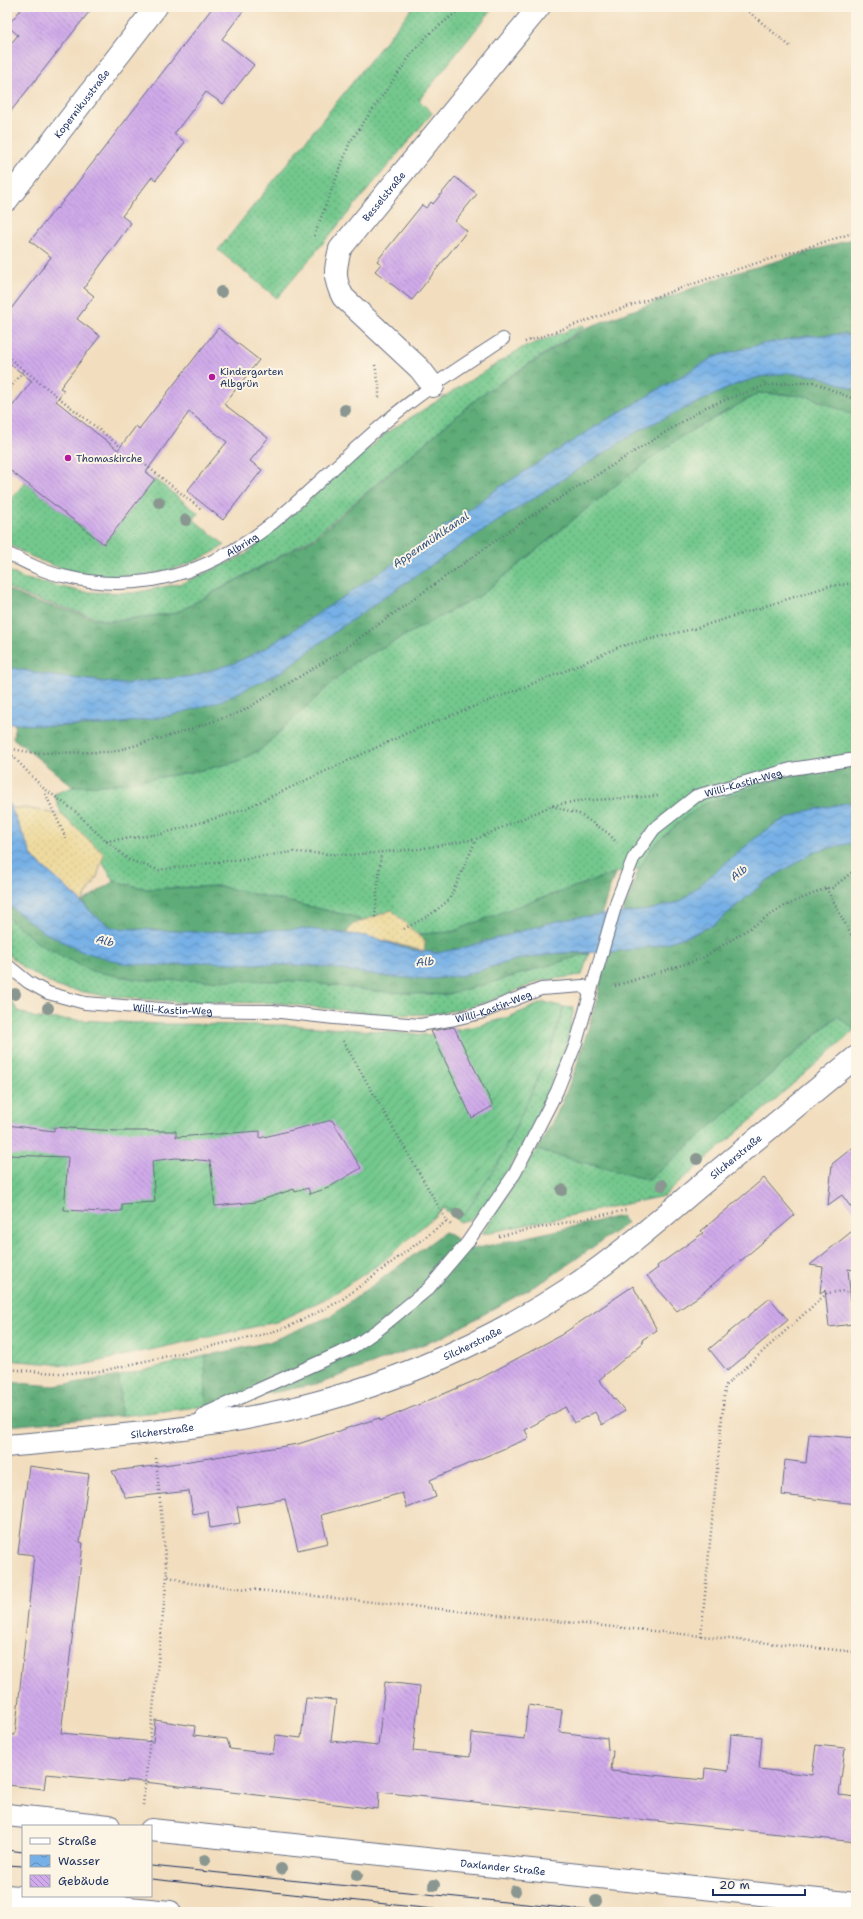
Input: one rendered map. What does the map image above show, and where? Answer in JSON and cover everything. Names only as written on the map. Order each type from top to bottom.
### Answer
[{"type":"street","name":"Kopernikusstraße","points":[[7,200],[156,7]]},
{"type":"street","name":"Besselstraße","points":[[433,386],[420,369],[343,297],[336,284],[335,269],[340,249],[539,7]]},
{"type":"street","name":"Silcherstraße","points":[[7,1446],[195,1426],[264,1414],[322,1401],[431,1363],[483,1339],[536,1309],[608,1262],[856,1057]]},
{"type":"street","points":[[7,1815],[100,1825]]},
{"type":"street","name":"Daxlander Straße","points":[[152,1830],[856,1904]]},
{"type":"street","points":[[7,1896],[27,1905],[156,1911]]},
{"type":"lane","name":"Albring","points":[[7,553],[31,565],[62,576],[93,583],[133,584],[174,577],[208,564],[274,522],[383,424],[433,386],[503,339]]},
{"type":"lane","name":"Willi-Kastin-Weg","points":[[590,994],[617,900],[633,859],[654,829],[696,796],[730,785],[791,769],[856,759]]},
{"type":"lane","name":"Willi-Kastin-Weg","points":[[7,964],[28,982],[48,993],[85,1003],[174,1010],[272,1011],[420,1025],[480,1013],[541,989],[583,986],[590,994]]},
{"type":"lane","points":[[195,1426],[204,1414],[353,1347],[379,1329],[428,1289],[467,1243],[515,1173],[557,1091],[576,1043],[590,994]]},
{"type":"path","points":[[743,7],[791,47]]},
{"type":"path","points":[[503,339],[523,343],[722,274],[856,232]]},
{"type":"path","points":[[7,356],[120,447]]},
{"type":"path","points":[[7,392],[24,370]]},
{"type":"path","points":[[7,749],[34,753],[111,752],[170,736],[241,712],[337,654],[523,521],[706,407],[766,385],[813,382],[856,400]]},
{"type":"path","points":[[142,463],[202,510]]},
{"type":"path","points":[[7,483],[11,478]]},
{"type":"path","points":[[106,841],[161,834],[240,811],[414,730],[565,671],[621,646],[693,630],[829,586],[856,584]]},
{"type":"path","points":[[7,749],[46,790],[76,812],[106,841],[129,860],[159,870],[293,852],[325,855],[381,853],[476,839],[551,806],[577,801],[647,796],[691,799]]},
{"type":"path","points":[[46,790],[45,793],[66,838]]},
{"type":"path","points":[[551,806],[579,814],[608,833],[633,859]]},
{"type":"path","points":[[404,929],[430,915],[449,900],[476,839]]},
{"type":"path","points":[[375,917],[381,853]]},
{"type":"path","points":[[590,994],[701,959],[783,907],[826,888],[832,888],[856,869]]},
{"type":"path","points":[[826,888],[856,944]]},
{"type":"path","points":[[334,1018],[338,1032],[447,1221],[467,1243],[632,1209]]},
{"type":"path","points":[[7,1369],[52,1374],[83,1374],[269,1333],[290,1326],[340,1301],[447,1221]]},
{"type":"path","points":[[701,1636],[725,1386],[827,1293],[845,1291],[856,1293]]},
{"type":"path","points":[[143,1810],[167,1576],[153,1431]]},
{"type":"path","points":[[167,1576],[189,1583],[856,1652]]},
{"type":"green space","points":[[413,7],[494,7],[419,100],[432,113],[277,298],[218,250]]},
{"type":"green space","points":[[856,238],[856,339],[845,334],[808,336],[762,344],[714,357],[600,424],[500,487],[390,566],[266,648],[235,663],[193,676],[123,684],[53,676],[7,667],[7,589],[30,600],[108,622],[176,613],[315,538],[480,396],[586,328],[722,277]]},
{"type":"green space","points":[[583,325],[585,327],[480,396],[314,537],[176,613],[108,621],[31,598],[7,587],[7,570],[22,578],[83,592],[133,593],[183,583],[245,555],[386,433],[522,348]]},
{"type":"green space","points":[[786,373],[819,376],[856,390],[856,416],[807,396],[759,393],[680,437],[616,485],[481,595],[355,662],[260,750],[236,762],[193,772],[114,784],[73,787],[13,738],[15,723],[52,726],[81,726],[115,724],[169,716],[281,672],[337,630],[459,546],[641,429],[737,384],[759,377]]},
{"type":"green space","points":[[759,393],[807,396],[856,416],[856,766],[788,776],[684,818],[653,846],[639,869],[615,873],[516,907],[451,932],[417,934],[392,910],[362,921],[351,916],[219,886],[147,889],[114,881],[102,862],[103,854],[62,815],[54,794],[73,787],[114,784],[193,772],[236,762],[260,750],[355,662],[481,595],[616,485],[680,437]]},
{"type":"green space","points":[[155,479],[198,513],[194,520],[225,545],[196,561],[162,572],[139,576],[116,577],[71,571],[28,555],[7,543],[7,505],[25,482],[104,544]]},
{"type":"green space","points":[[856,766],[856,801],[807,811],[777,823],[758,836],[681,901],[650,910],[622,913],[639,869],[653,846],[684,818],[704,804],[788,776]]},
{"type":"green space","points":[[856,842],[855,1030],[837,1016],[649,1180],[537,1150],[561,1105],[577,1065],[599,993],[601,970],[610,952],[656,946],[688,936],[715,924],[766,881],[816,851]]},
{"type":"green space","points":[[615,873],[601,915],[553,922],[463,948],[437,953],[413,950],[366,936],[307,929],[194,932],[113,928],[94,915],[82,902],[114,881],[147,889],[219,886],[351,916],[377,928],[405,935],[451,932],[516,907]]},
{"type":"green space","points":[[7,904],[42,931],[81,951],[166,966],[206,962],[318,966],[390,977],[431,979],[464,975],[518,959],[559,953],[589,953],[497,981],[444,995],[374,991],[300,981],[140,980],[91,971],[39,944],[7,917]]},
{"type":"green space","points":[[7,917],[39,944],[374,991],[444,995],[497,981],[589,953],[582,975],[540,981],[487,1002],[457,1010],[434,1014],[386,1015],[278,1003],[176,1002],[100,995],[58,987],[27,970],[7,954]]},
{"type":"green space","points":[[7,994],[18,1011],[36,1018],[161,1024],[288,1025],[429,1035],[473,1027],[509,1017],[544,1002],[564,1007],[548,1057],[499,1162],[464,1215],[445,1207],[381,1263],[327,1298],[276,1322],[78,1366],[7,1360]]},
{"type":"green space","points":[[564,1007],[574,1008],[566,1048],[529,1136],[488,1205],[471,1219],[460,1222],[443,1208],[445,1206],[464,1215],[499,1162],[548,1057]]},
{"type":"green space","points":[[838,1016],[855,1030],[664,1196],[482,1234],[537,1150],[649,1180]]},
{"type":"green space","points":[[621,1216],[627,1223],[549,1278],[443,1337],[321,1383],[206,1406],[205,1356],[269,1342],[331,1316],[445,1232],[473,1249]]},
{"type":"green space","points":[[205,1356],[206,1406],[121,1416],[119,1376]]},
{"type":"green space","points":[[119,1376],[121,1416],[7,1426],[7,1382],[54,1386]]},
{"type":"sand","points":[[11,808],[26,808],[62,815],[104,854],[97,877],[82,902],[33,858]]},
{"type":"sand","points":[[392,910],[425,942],[424,951],[366,936],[346,934],[352,925]]},
{"type":"water","name":"Appenmühlkanal","points":[[845,334],[856,339],[856,390],[819,376],[786,373],[759,377],[737,384],[641,429],[459,546],[337,630],[281,672],[218,702],[169,716],[115,724],[52,726],[7,723],[7,667],[53,676],[123,684],[193,676],[235,663],[266,648],[390,566],[500,487],[600,424],[714,357],[762,344],[808,336]]},
{"type":"water","name":"Alb","points":[[7,799],[33,858],[67,888],[94,915],[113,928],[194,932],[307,929],[366,936],[413,950],[437,953],[463,948],[553,922],[580,917],[650,910],[681,901],[758,836],[777,823],[807,811],[856,801],[856,842],[816,851],[766,881],[715,924],[688,936],[656,946],[610,952],[559,953],[518,959],[464,975],[431,979],[390,977],[318,966],[206,962],[166,966],[122,963],[81,951],[42,931],[7,904]]},
{"type":"building","points":[[23,7],[93,7],[7,116],[7,48],[18,35],[7,26]]},
{"type":"building","points":[[213,7],[246,7],[222,39],[254,65],[223,104],[206,92],[174,134],[185,142],[156,180],[152,177],[122,216],[131,223],[84,288],[94,296],[77,319],[100,336],[60,388],[64,390],[56,401],[118,450],[136,426],[139,429],[218,328],[259,360],[224,404],[268,438],[250,461],[262,470],[223,520],[187,491],[227,442],[189,412],[146,472],[155,479],[104,544],[7,468],[7,413],[32,381],[7,362],[7,314],[51,257],[30,241],[56,208],[57,209]]},
{"type":"building","points":[[455,177],[477,194],[455,221],[467,231],[412,300],[375,271],[381,264],[377,261],[422,205],[426,208],[431,202],[433,204]]},
{"type":"building","points":[[454,1027],[493,1106],[472,1118],[431,1031]]},
{"type":"building","points":[[332,1120],[361,1168],[328,1188],[310,1194],[308,1188],[295,1192],[294,1189],[256,1202],[215,1206],[210,1161],[176,1158],[152,1161],[155,1202],[122,1204],[122,1211],[102,1212],[64,1210],[68,1157],[7,1155],[7,1125],[54,1131],[54,1127],[117,1131],[176,1131],[176,1137],[260,1131],[260,1138]]},
{"type":"building","points":[[856,1145],[856,1214],[842,1195],[828,1205],[832,1164]]},
{"type":"building","points":[[764,1178],[795,1215],[699,1296],[677,1311],[647,1276],[658,1268],[657,1266],[703,1233],[701,1231]]},
{"type":"building","points":[[856,1228],[856,1270],[848,1269],[853,1324],[829,1327],[825,1290],[820,1293],[823,1267],[810,1265]]},
{"type":"building","points":[[633,1286],[657,1330],[642,1340],[643,1343],[599,1380],[625,1411],[602,1425],[595,1412],[574,1423],[565,1407],[525,1430],[529,1438],[430,1480],[436,1497],[407,1508],[402,1493],[321,1515],[328,1543],[298,1550],[285,1499],[237,1507],[240,1523],[210,1528],[208,1511],[193,1514],[189,1491],[126,1498],[112,1471],[171,1464],[298,1444],[379,1418],[380,1421],[481,1378],[561,1335]]},
{"type":"building","points":[[770,1298],[788,1320],[727,1371],[709,1349]]},
{"type":"building","points":[[809,1434],[856,1438],[856,1504],[782,1495],[785,1460],[806,1463]]},
{"type":"building","points":[[29,1466],[89,1474],[80,1542],[83,1543],[61,1733],[153,1742],[155,1720],[195,1726],[194,1735],[227,1739],[230,1749],[273,1754],[276,1735],[301,1738],[306,1698],[336,1700],[331,1741],[378,1746],[385,1682],[420,1686],[413,1751],[470,1757],[472,1733],[524,1739],[528,1705],[562,1710],[559,1732],[607,1738],[608,1750],[613,1751],[611,1771],[704,1780],[705,1768],[728,1771],[731,1734],[762,1737],[759,1769],[812,1775],[816,1745],[845,1748],[839,1795],[856,1797],[856,1842],[379,1792],[378,1809],[127,1780],[127,1782],[46,1774],[44,1789],[7,1785],[7,1734],[15,1735],[34,1555],[18,1553]]},
{"type":"tram line","points":[[7,1850],[22,1852]]},
{"type":"tram line","points":[[7,1865],[22,1866]]},
{"type":"tram line","points":[[152,1866],[604,1912]]},
{"type":"tram line","points":[[152,1879],[461,1912]]},
{"type":"place","name":"Kindergarten Albgrün","points":[[212,377]]},
{"type":"place","name":"Thomaskirche","points":[[68,458]]}]
